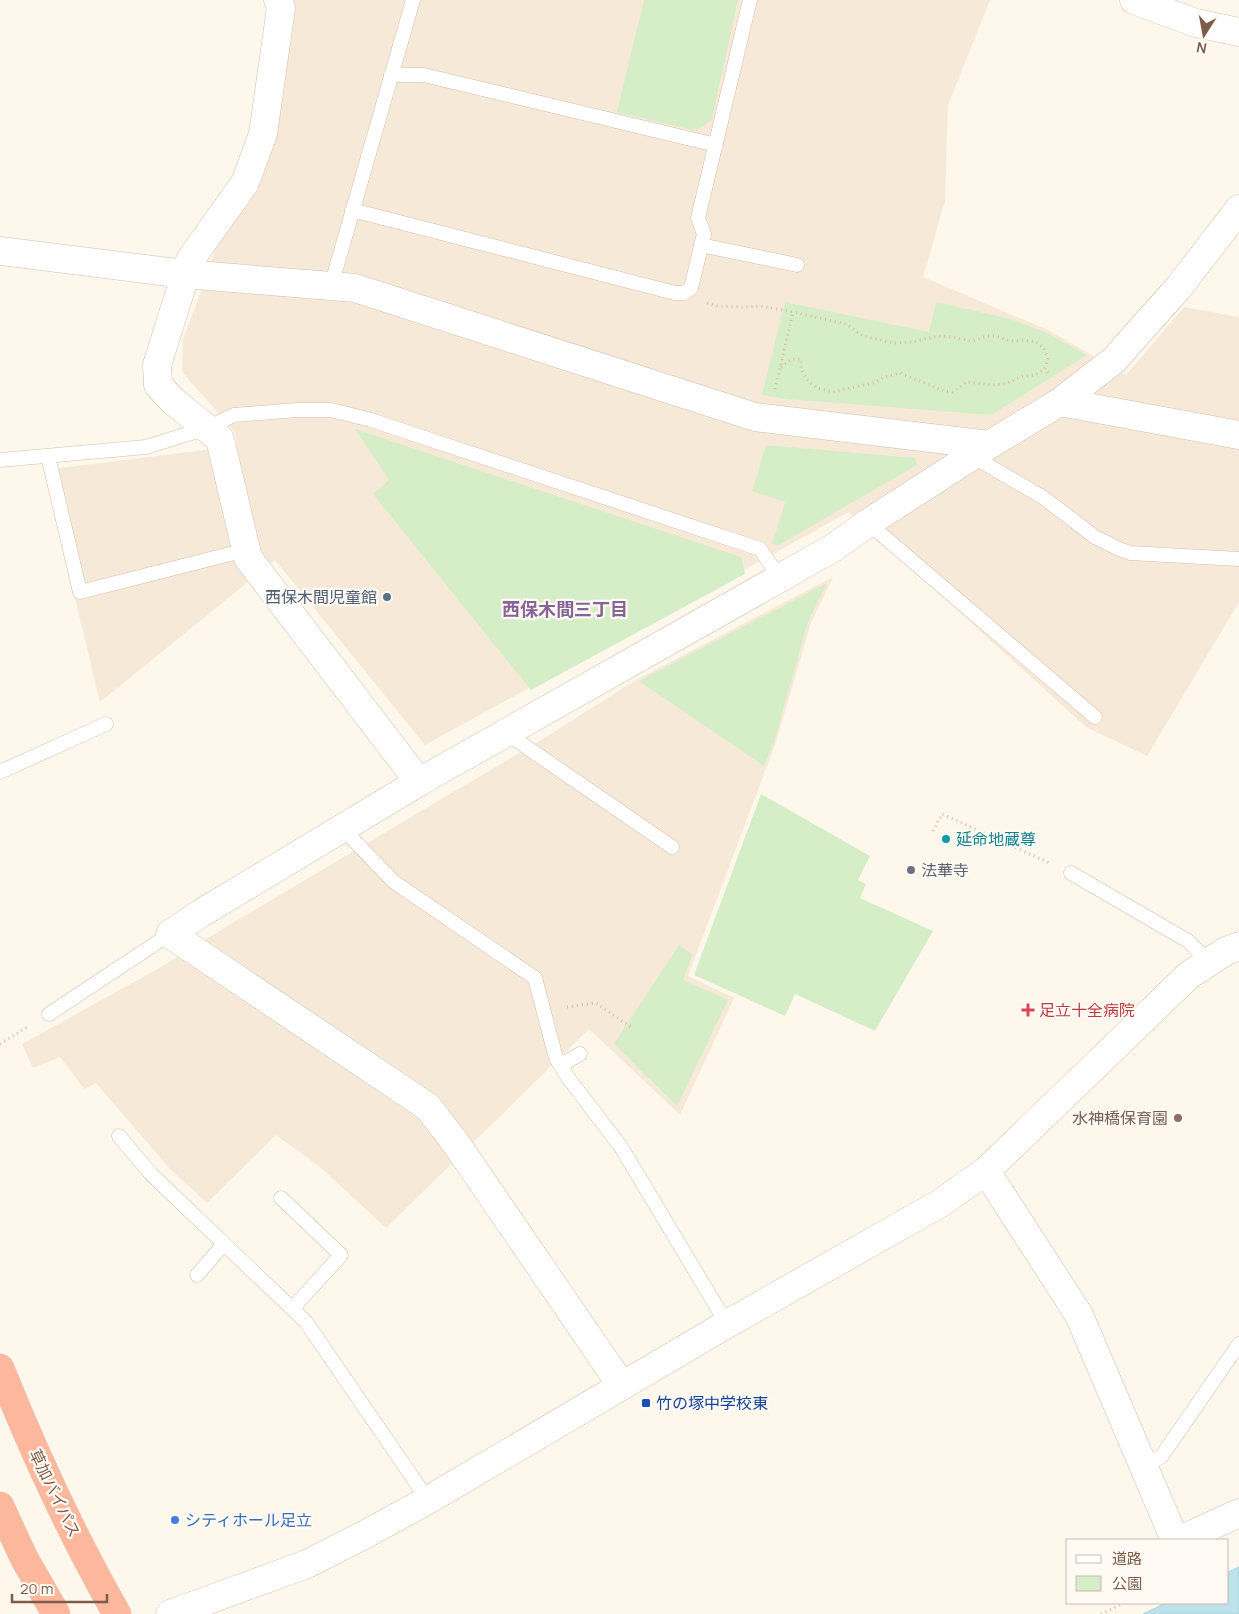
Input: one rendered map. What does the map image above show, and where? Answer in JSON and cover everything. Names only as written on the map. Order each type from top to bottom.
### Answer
[{"type":"highway","name":"草加バイパス","points":[[0,1368],[31,1444],[90,1566],[117,1614]]},
{"type":"highway","points":[[0,1506],[24,1558],[56,1614]]},
{"type":"street","points":[[278,0],[281,8],[263,134],[245,183],[190,260],[157,365],[158,385],[173,401],[220,439],[248,558],[419,782]]},
{"type":"street","points":[[1134,0],[1196,23],[1239,32]]},
{"type":"street","points":[[622,1386],[457,1145],[428,1107],[170,934],[203,912],[419,782],[833,548],[868,523],[1060,402],[1114,360],[1179,288],[1239,209]]},
{"type":"street","points":[[0,250],[185,274],[355,288],[755,417],[980,451]]},
{"type":"street","points":[[1060,402],[1239,435]]},
{"type":"street","points":[[170,1614],[308,1564],[428,1500],[727,1324],[939,1204],[986,1171],[1188,975],[1226,951],[1239,946]]},
{"type":"street","points":[[986,1171],[1079,1315],[1175,1539]]},
{"type":"street","points":[[1182,1539],[1239,1513]]},
{"type":"lane","points":[[331,286],[413,0]]},
{"type":"lane","points":[[352,210],[684,293],[691,288],[704,234],[698,218],[750,0]]},
{"type":"lane","points":[[391,75],[424,75],[716,145]]},
{"type":"lane","points":[[701,246],[797,265]]},
{"type":"lane","points":[[0,460],[146,447],[207,428],[234,414],[331,410],[371,420],[760,550],[780,578]]},
{"type":"lane","points":[[980,451],[1095,537],[1119,549],[1130,553],[1239,559]]},
{"type":"lane","points":[[48,456],[80,592],[246,550]]},
{"type":"lane","points":[[868,523],[1095,717]]},
{"type":"lane","points":[[0,772],[106,724]]},
{"type":"lane","points":[[506,733],[672,847]]},
{"type":"lane","points":[[342,828],[394,882],[535,978],[554,1054],[621,1147],[727,1324]]},
{"type":"lane","points":[[1071,873],[1188,940],[1209,962]]},
{"type":"lane","points":[[49,1014],[170,934]]},
{"type":"lane","points":[[561,1066],[580,1054]]},
{"type":"lane","points":[[120,1136],[152,1174],[306,1322],[428,1500]]},
{"type":"lane","points":[[281,1198],[341,1255],[292,1309]]},
{"type":"lane","points":[[196,1275],[224,1244]]},
{"type":"lane","points":[[1143,1465],[1161,1457],[1239,1344]]},
{"type":"path","points":[[684,293],[692,298],[716,306],[761,306],[846,324],[864,336],[894,343],[912,342],[938,336],[951,336],[973,341],[986,336],[996,336],[1009,341],[1024,340],[1036,342],[1043,347],[1048,358],[1045,369],[1035,375],[1024,376],[1005,384],[993,386],[966,382],[953,392],[944,391],[900,373],[873,383],[833,392],[818,388],[808,380],[802,369],[801,359],[792,359],[780,367]]},
{"type":"path","points":[[774,395],[793,312]]},
{"type":"path","points":[[1045,369],[1050,375]]},
{"type":"path","points":[[933,831],[942,814],[1071,873]]},
{"type":"path","points":[[543,1010],[596,1003],[631,1027]]},
{"type":"path","points":[[0,1044],[49,1014]]},
{"type":"path","points":[[1101,1614],[1122,1604]]},
{"type":"shaded area","points":[[288,0],[990,0],[948,105],[945,201],[923,277],[1050,331],[1126,375],[1184,307],[1239,317],[1239,602],[1147,756],[1086,727],[849,512],[425,745],[275,560],[100,702],[44,470],[237,446],[235,432],[182,372],[183,339],[215,250],[254,192]]},
{"type":"shaded area","points":[[833,577],[811,623],[776,742],[688,976],[734,998],[680,1115],[589,1029],[386,1228],[320,1167],[276,1135],[207,1203],[170,1169],[96,1083],[84,1089],[60,1057],[33,1068],[22,1044],[161,967],[541,740],[636,680]]},
{"type":"green space","points":[[644,0],[738,0],[712,119],[696,131],[617,112]]},
{"type":"green space","points":[[785,302],[929,332],[936,302],[1011,319],[1049,334],[1087,355],[991,415],[786,399],[762,395]]},
{"type":"green space","points":[[355,429],[741,557],[745,574],[531,690],[373,494],[389,480]]},
{"type":"green space","points":[[766,445],[915,458],[917,465],[779,545],[772,544],[785,502],[752,491]]},
{"type":"green space","points":[[827,583],[808,622],[774,742],[764,766],[639,681]]},
{"type":"green space","points":[[761,794],[870,856],[858,880],[866,884],[860,898],[933,931],[875,1031],[795,994],[785,1016],[694,975]]},
{"type":"green space","points":[[679,945],[693,955],[683,980],[728,1000],[677,1106],[614,1044]]},
{"type":"water","points":[[1239,1567],[1239,1614],[1143,1614],[1164,1604],[1229,1604],[1229,1572]]},
{"type":"place","name":"西保木間児童館","points":[[387,597]]},
{"type":"place","name":"延命地蔵尊","points":[[946,839]]},
{"type":"place","name":"法華寺","points":[[911,870]]},
{"type":"place","name":"足立十全病院","points":[[1028,1010]]},
{"type":"place","name":"水神橋保育園","points":[[1178,1118]]},
{"type":"place","name":"竹の塚中学校東","points":[[646,1403]]},
{"type":"place","name":"シティホール足立","points":[[175,1520]]},
{"type":"district","name":"西保木間三丁目","points":[[565,610]]}]
